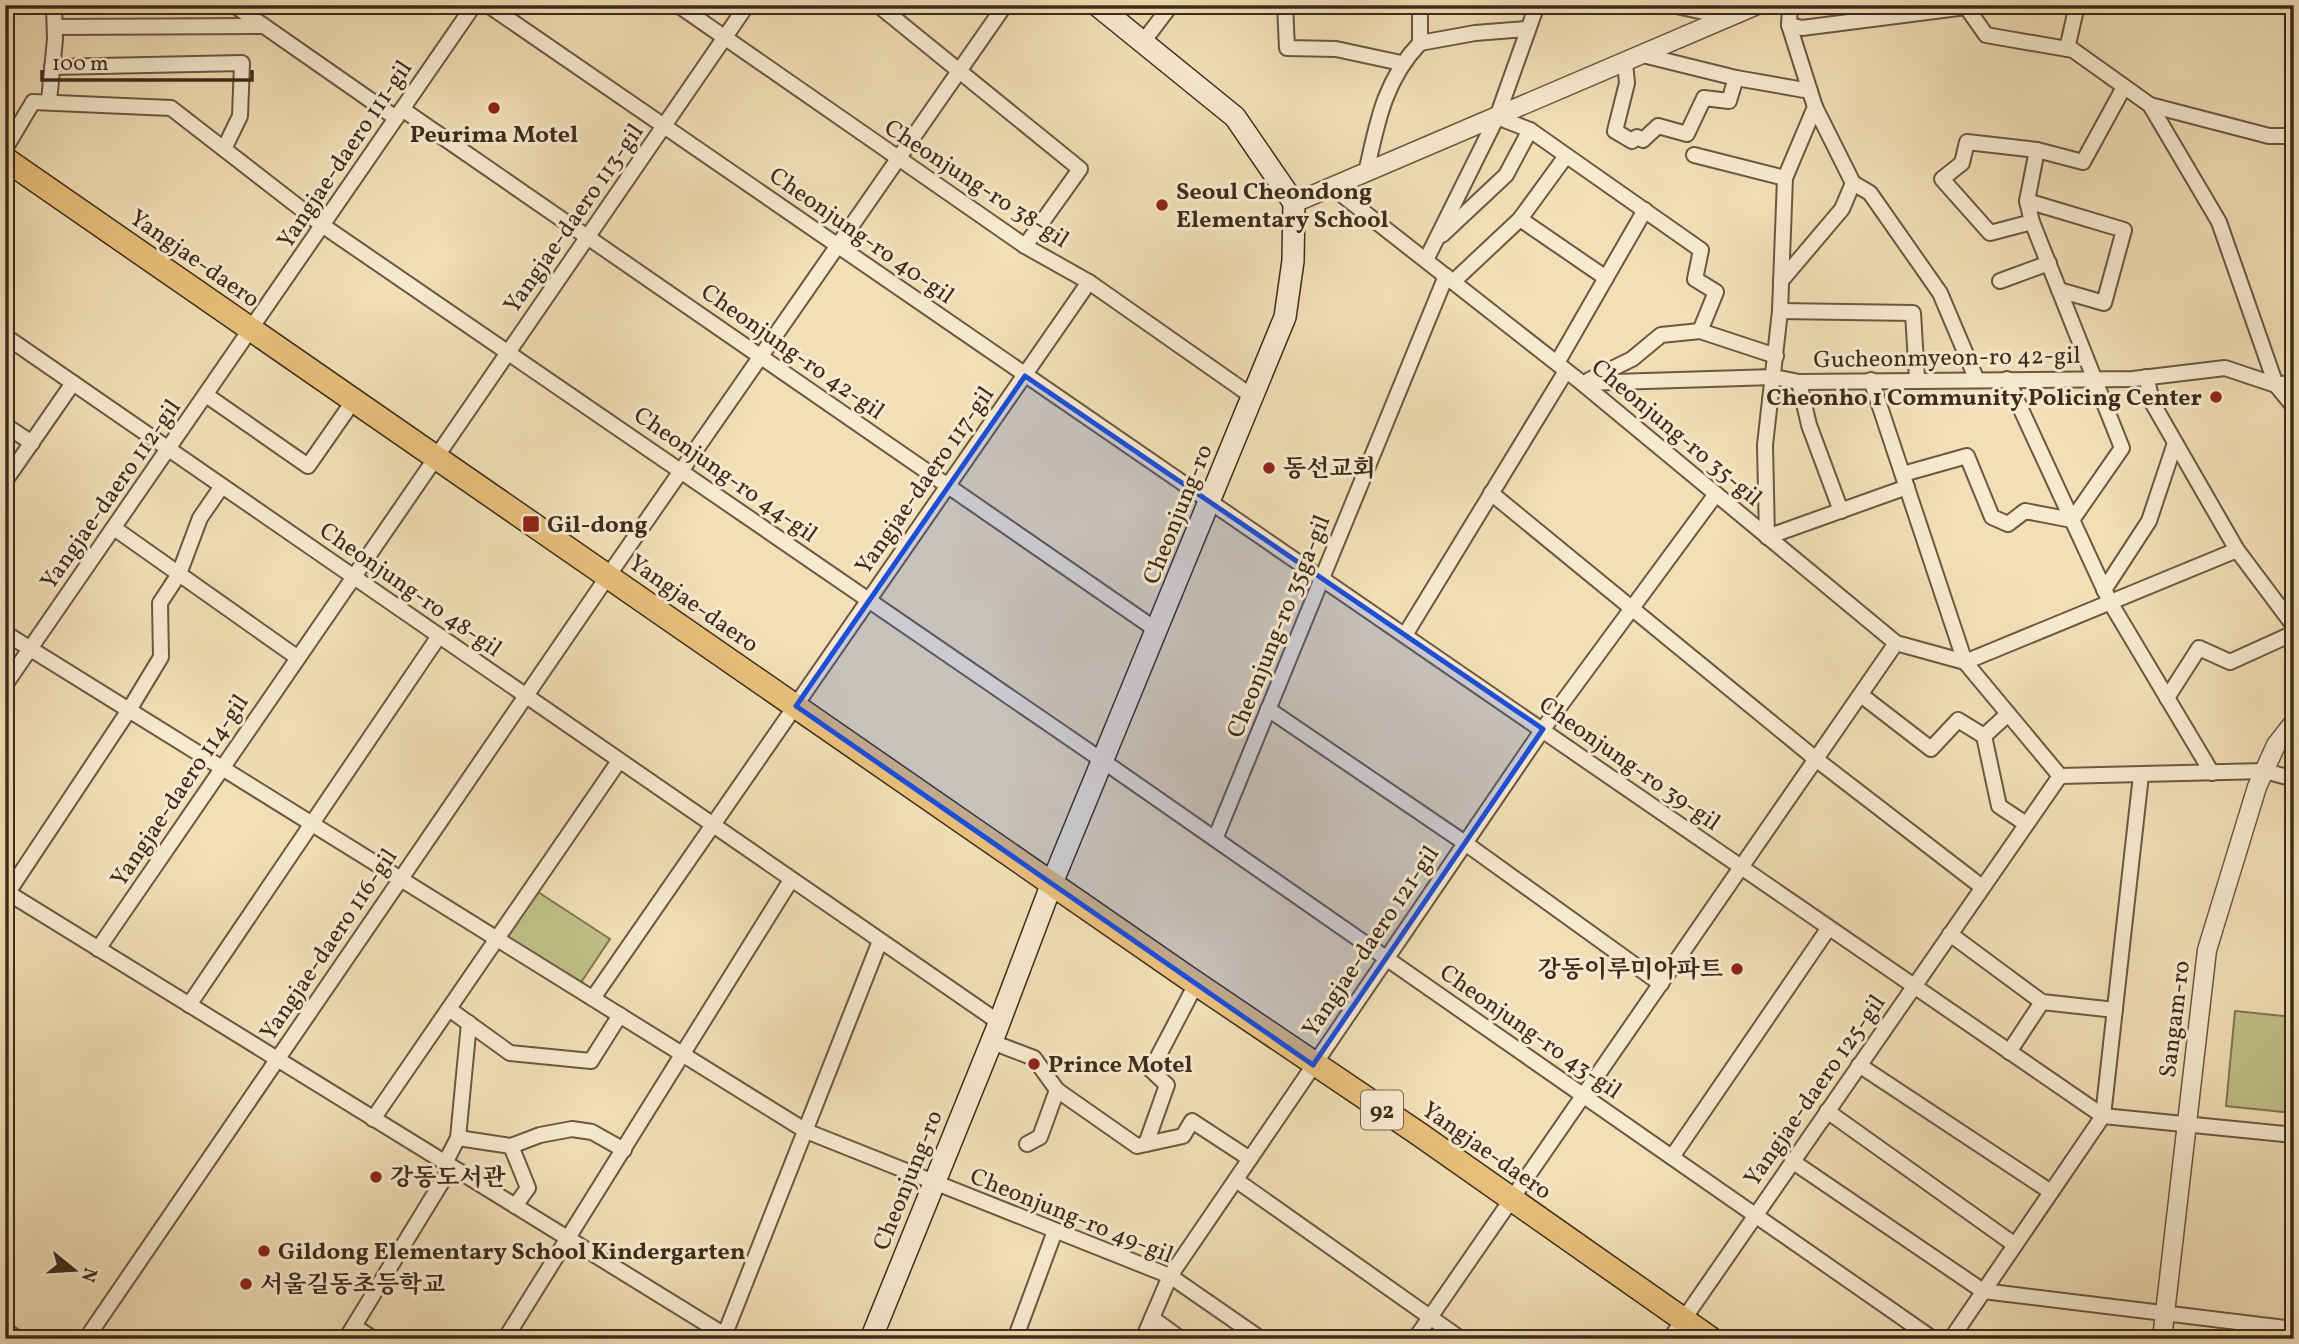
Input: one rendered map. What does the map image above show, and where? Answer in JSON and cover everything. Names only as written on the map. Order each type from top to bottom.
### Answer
[{"type":"main road","points":[[1097,5],[1235,117],[1294,203]]},
{"type":"main road","name":"Yangjae-daero","points":[[5,159],[1313,1065],[1511,1198],[1711,1339]]},
{"type":"main road","name":"Cheonjung-ro","points":[[871,1339],[996,1032],[1052,883],[1285,317],[1293,261],[1294,203]]},
{"type":"street","points":[[5,149],[33,102],[48,101],[55,27],[54,5]]},
{"type":"street","name":"Cheonjung-ro 42-gil","points":[[234,5],[587,237],[1158,631]]},
{"type":"street","name":"Yangjae-daero 111-gil","points":[[251,329],[474,5]]},
{"type":"street","name":"Cheonjung-ro 40-gil","points":[[488,5],[1210,503]]},
{"type":"street","name":"Cheonjung-ro 38-gil","points":[[678,5],[1024,246],[1089,282],[1253,397]]},
{"type":"street","name":"Yangjae-daero 113-gil","points":[[436,457],[747,5]]},
{"type":"street","points":[[878,5],[1080,169],[1024,246]]},
{"type":"street","name":"Yangjae-daero 116-gil","points":[[86,1339],[525,696],[1005,5]]},
{"type":"street","points":[[1143,42],[1171,5]]},
{"type":"street","points":[[1285,5],[1287,48],[1336,49],[1401,63]]},
{"type":"street","points":[[1420,5],[1420,43]]},
{"type":"street","points":[[1426,260],[1497,117],[1537,5]]},
{"type":"street","points":[[1672,5],[1728,11]]},
{"type":"street","points":[[1294,203],[1625,63],[1728,11],[1757,5]]},
{"type":"street","points":[[1790,5],[1789,25],[1815,107],[1853,183],[1870,193],[1940,293],[1976,379]]},
{"type":"street","points":[[2067,49],[2077,5]]},
{"type":"street","points":[[1789,25],[1802,28],[1966,6],[1986,35],[2067,49],[2150,105],[2269,136],[2294,136]]},
{"type":"street","points":[[55,27],[264,26]]},
{"type":"street","points":[[1366,173],[1384,104],[1401,63],[1420,43],[1475,33],[1527,29]]},
{"type":"street","points":[[1643,55],[1735,78],[1810,91]]},
{"type":"street","points":[[1625,63],[1627,83],[1615,131],[1632,141],[1637,138],[1643,140],[1658,126],[1686,134],[1704,98],[1729,101],[1735,78]]},
{"type":"street","points":[[52,67],[242,64],[240,116],[224,149]]},
{"type":"street","points":[[2032,222],[1990,233],[1942,179],[1962,163],[1967,142],[2037,150],[2083,162],[2124,87]]},
{"type":"street","name":"Cheonjung-ro 44-gil","points":[[48,101],[171,108],[322,225],[1103,761]]},
{"type":"street","points":[[2150,105],[2219,222],[2276,385],[2294,407]]},
{"type":"street","points":[[1767,537],[1765,445],[1780,312],[1785,178],[1815,107]]},
{"type":"street","points":[[1497,117],[1530,130],[1701,250],[1695,279],[1716,292],[1700,331]]},
{"type":"street","points":[[1434,243],[1506,175],[1530,130]]},
{"type":"street","points":[[2037,150],[2028,201],[2032,222],[2095,378]]},
{"type":"street","points":[[1693,155],[1785,178]]},
{"type":"street","points":[[1450,279],[1520,219],[1566,156]]},
{"type":"street","points":[[1781,281],[1842,209],[1853,183]]},
{"type":"street","name":"Cheonjung-ro 35-gil","points":[[1332,187],[1582,383],[1896,643],[1965,662]]},
{"type":"street","points":[[2028,201],[2124,230],[2104,303],[2059,290]]},
{"type":"street","name":"Cheonjung-ro 35-gil","points":[[1562,367],[1606,278],[1645,211]]},
{"type":"street","points":[[1520,219],[1606,278]]},
{"type":"street","points":[[2000,281],[2049,263]]},
{"type":"street","name":"Cheonjung-ro 35ga-gil","points":[[1215,839],[1450,279]]},
{"type":"street","name":"Yangjae-daero 117-gil","points":[[796,706],[867,599],[1089,282]]},
{"type":"street","points":[[1780,312],[1913,313],[1917,379]]},
{"type":"street","name":"Yangjae-daero 112-gil","points":[[5,685],[251,329]]},
{"type":"street","points":[[1582,383],[1632,359],[1661,335],[1700,331],[1776,356]]},
{"type":"street","name":"Cheonjung-ro 48-gil","points":[[5,336],[792,880],[880,942],[996,1032]]},
{"type":"street","points":[[1405,635],[1492,493],[1562,367]]},
{"type":"street","name":"Gucheonmyeon-ro 42-gil","points":[[1582,383],[1774,377],[1799,382],[2147,377],[2225,368],[2276,385],[2294,382]]},
{"type":"street","points":[[2147,377],[2153,404],[2237,550],[2294,626]]},
{"type":"street","name":"Gucheonmyeon-ro 42-gil","points":[[2072,520],[2122,448],[2095,378]]},
{"type":"street","points":[[2007,379],[2107,596],[2212,773]]},
{"type":"street","points":[[1871,380],[1965,662],[2060,776],[2265,771],[2294,779]]},
{"type":"street","name":"Gucheonmyeon-ro 42-gil","points":[[1799,382],[1809,425],[1841,511]]},
{"type":"street","points":[[6,479],[73,383]]},
{"type":"street","points":[[206,395],[308,466],[354,400]]},
{"type":"street","points":[[5,425],[32,443]]},
{"type":"street","points":[[2107,596],[2149,521],[2175,443]]},
{"type":"street","name":"Cheonjung-ro 35-gil","points":[[1767,537],[1841,511],[1968,456],[1992,517],[2008,524],[2025,511],[2072,520]]},
{"type":"street","name":"Yangjae-daero 114-gil","points":[[98,949],[436,457]]},
{"type":"street","points":[[222,486],[200,518],[179,574],[160,603],[161,657],[129,710],[6,894],[726,1338],[880,942]]},
{"type":"street","points":[[1492,493],[1817,760],[1982,887]]},
{"type":"street","name":"Yangjae-daero 121-gil","points":[[1143,1339],[1170,1276],[1313,1065],[1543,729],[1716,494]]},
{"type":"street","name":"Cheonjung-ro 39-gil","points":[[1210,503],[1543,729],[1741,870],[2103,1116],[2294,1135]]},
{"type":"street","points":[[114,528],[298,658]]},
{"type":"street","points":[[1965,662],[2107,596],[2237,550]]},
{"type":"street","name":"Cheonjung-ro 49-gil","points":[[5,633],[806,1131],[1170,1276],[1261,1339]]},
{"type":"street","points":[[2167,698],[2199,648],[2230,662],[2294,633]]},
{"type":"street","points":[[189,1005],[439,636]]},
{"type":"street","points":[[1415,1339],[1896,643]]},
{"type":"street","points":[[1861,695],[1931,749],[1958,720],[1984,736],[1999,806],[2026,824]]},
{"type":"street","points":[[593,998],[796,706]]},
{"type":"street","name":"Yangjae-daero 121-gil","points":[[1268,709],[1465,843]]},
{"type":"street","points":[[1984,736],[2008,714]]},
{"type":"street","name":"Sangam-ro","points":[[2162,1339],[2207,950],[2265,771],[2276,744],[2294,722]]},
{"type":"street","points":[[373,1119],[619,761]]},
{"type":"street","name":"Cheonjung-ro 43-gil","points":[[1103,761],[1933,1339]]},
{"type":"street","points":[[1951,1339],[2103,1116],[2141,775]]},
{"type":"street","name":"Yangjae-daero 125-gil","points":[[1670,1339],[2060,776]]},
{"type":"street","points":[[1465,843],[1661,984]]},
{"type":"street","points":[[505,1339],[792,880]]},
{"type":"street","points":[[1672,1157],[1828,929]]},
{"type":"street","points":[[1950,934],[2042,1002],[2115,1010]]},
{"type":"street","points":[[1146,1144],[1167,1085],[1151,1070],[1196,984]]},
{"type":"street","points":[[2009,1052],[2042,1002]]},
{"type":"street","points":[[449,1009],[510,1053],[591,1061],[620,1015]]},
{"type":"street","points":[[374,1339],[350,1332],[448,1165],[458,1138],[469,1023]]},
{"type":"street","points":[[996,1032],[1034,1058],[1057,1090],[1137,1146],[1183,1136],[1192,1121],[1250,1159]]},
{"type":"street","points":[[1859,1065],[2051,1192]]},
{"type":"street","points":[[1027,1144],[1040,1137],[1057,1090]]},
{"type":"street","points":[[1827,1111],[2015,1245]]},
{"type":"street","points":[[458,1138],[511,1146],[540,1135],[572,1129],[592,1132],[624,1150]]},
{"type":"street","points":[[511,1146],[528,1188],[514,1206]]},
{"type":"street","points":[[1792,1161],[1983,1291],[2165,1311],[2294,1329]]},
{"type":"street","points":[[1236,1180],[1461,1339]]},
{"type":"street","points":[[1015,1339],[1055,1231]]},
{"type":"street","points":[[1152,1318],[1181,1339]]},
{"type":"street","points":[[5,1331],[18,1339]]},
{"type":"highlighted area","points":[[1025,376],[1543,729],[1313,1065],[796,706]]},
{"type":"green space","points":[[535,890],[610,939],[580,984],[504,938]]},
{"type":"green space","points":[[2235,1011],[2294,1017],[2294,1113],[2226,1106]]},
{"type":"place","name":"Peurima Motel","points":[[494,108]]},
{"type":"place","name":"Seoul Cheondong Elementary School","points":[[1162,205]]},
{"type":"place","name":"Cheonho 1 Community Policing Center","points":[[2216,397]]},
{"type":"place","name":"동선교회","points":[[1269,468]]},
{"type":"place","name":"Gil-dong","points":[[531,524]]},
{"type":"place","name":"강동이루미아파트","points":[[1737,969]]},
{"type":"place","name":"Prince Motel","points":[[1034,1064]]},
{"type":"place","name":"강동도서관","points":[[376,1177]]},
{"type":"place","name":"Gildong Elementary School Kindergarten","points":[[264,1251]]},
{"type":"place","name":"서울길동초등학교","points":[[246,1284]]}]
